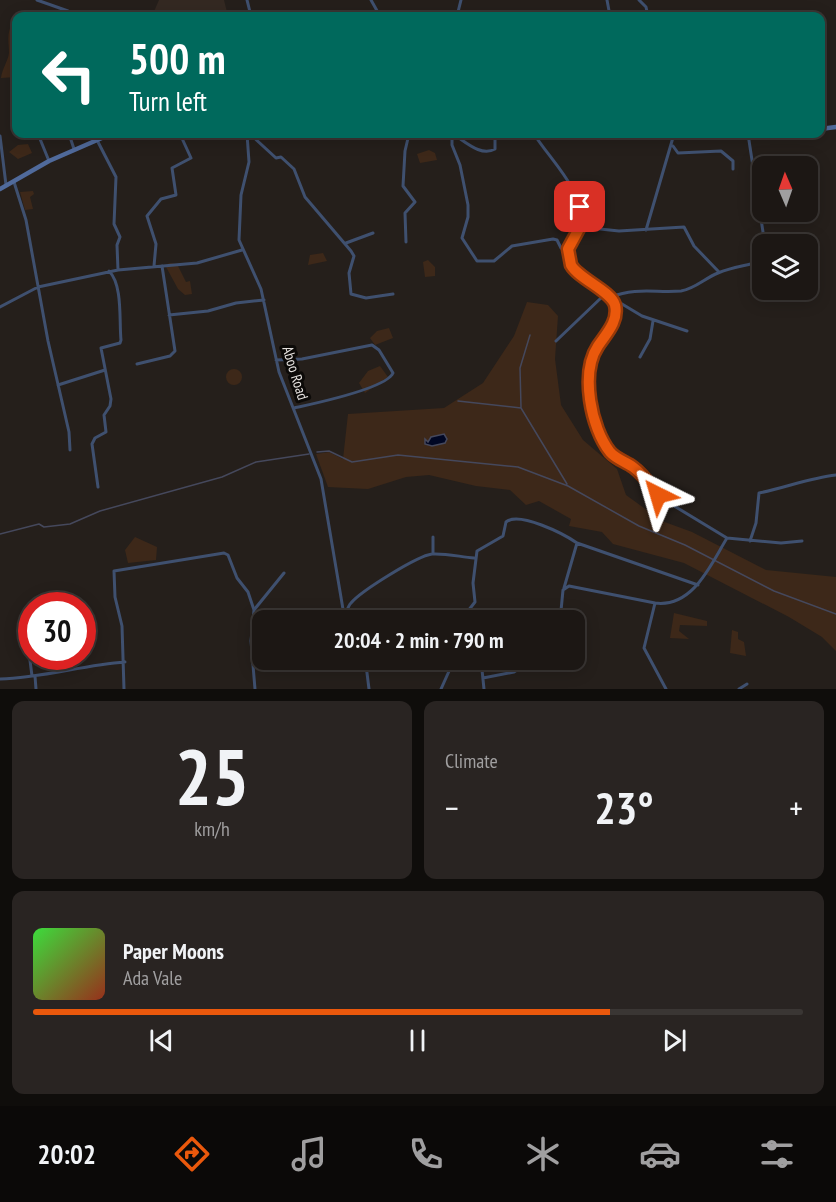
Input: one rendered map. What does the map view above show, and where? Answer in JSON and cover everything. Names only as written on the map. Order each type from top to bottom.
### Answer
[{"type":"street","points":[[37,0],[68,11]]},
{"type":"street","points":[[639,0],[646,7],[647,12]]},
{"type":"street","points":[[0,136],[6,185]]},
{"type":"street","points":[[40,138],[49,161]]},
{"type":"street","points":[[70,138],[74,149]]},
{"type":"street","points":[[0,189],[49,161],[98,138]]},
{"type":"street","points":[[100,138],[116,177],[114,224],[120,237],[117,245],[118,270]]},
{"type":"street","points":[[154,266],[156,244],[147,216],[161,199],[175,196],[172,168],[191,158],[182,138]]},
{"type":"street","name":"Aboo Road","points":[[249,138],[249,162],[241,195],[238,226],[242,250],[264,300],[276,360],[322,484],[343,610]]},
{"type":"street","points":[[254,138],[276,158],[281,157],[294,169],[305,197],[346,243],[354,256],[349,273],[351,294],[366,298],[393,294]]},
{"type":"street","points":[[406,242],[405,213],[415,202],[403,186],[408,138]]},
{"type":"street","points":[[453,138],[452,145],[460,165],[468,205],[468,218],[462,238],[477,261],[494,261],[512,246],[553,239],[557,240],[561,248],[568,247]]},
{"type":"street","points":[[459,138],[479,151],[489,152],[495,149],[495,138]]},
{"type":"street","points":[[537,138],[577,197],[581,226],[568,247],[573,269],[611,298],[653,321],[687,332]]},
{"type":"street","points":[[646,230],[649,213],[673,138]]},
{"type":"street","points":[[601,298],[611,298],[636,289],[681,291],[698,286],[720,272],[741,264],[759,261],[763,232],[748,138]]},
{"type":"street","points":[[672,145],[678,153],[721,150],[733,161],[733,169]]},
{"type":"street","points":[[14,180],[26,220],[69,432],[70,450]]},
{"type":"street","points":[[581,226],[646,230],[686,227],[694,246],[720,272]]},
{"type":"street","points":[[346,243],[373,233]]},
{"type":"street","points":[[0,307],[38,286],[81,280],[109,271],[197,263],[242,250]]},
{"type":"street","points":[[137,364],[174,354],[176,347],[162,266]]},
{"type":"street","points":[[98,487],[92,444],[95,438],[106,432],[104,415],[111,405],[101,348],[120,343],[121,340],[119,295],[114,277],[109,271]]},
{"type":"street","points":[[619,302],[622,293]]},
{"type":"street","points":[[556,340],[605,294]]},
{"type":"street","points":[[611,298],[616,311],[612,326],[595,351],[590,379],[596,428],[613,455],[642,474],[661,498],[727,538],[781,543],[802,541]]},
{"type":"street","points":[[169,315],[208,311],[236,303],[264,300]]},
{"type":"street","points":[[640,357],[650,339],[653,321]]},
{"type":"street","points":[[276,360],[302,359],[372,345],[379,350],[393,374],[387,381],[372,387],[294,408]]},
{"type":"street","points":[[58,385],[105,370]]},
{"type":"street","points":[[750,541],[756,523],[759,493],[784,489],[811,478],[836,475]]},
{"type":"street","points":[[469,610],[475,602],[474,559],[479,548],[503,536],[506,522],[516,517],[559,533],[577,543],[698,585]]},
{"type":"street","points":[[433,537],[433,554]]},
{"type":"street","points":[[564,588],[576,586],[655,603],[669,603],[698,585],[727,538]]},
{"type":"street","points":[[561,610],[564,588],[577,543]]},
{"type":"street","points":[[124,689],[122,623],[112,577],[117,569],[226,553],[237,578],[248,592],[254,610]]},
{"type":"street","points":[[349,610],[352,602],[380,579],[399,571],[419,557],[433,554],[474,559]]},
{"type":"street","points":[[254,610],[284,573]]},
{"type":"street","points":[[655,603],[644,648],[666,689]]},
{"type":"street","points":[[252,631],[255,689]]},
{"type":"street","points":[[0,679],[124,662]]},
{"type":"street","points":[[33,670],[36,689]]},
{"type":"street","points":[[367,670],[369,689]]},
{"type":"street","points":[[441,689],[450,670]]},
{"type":"street","points":[[482,670],[484,689]]},
{"type":"street","points":[[483,678],[517,670]]},
{"type":"street","points":[[740,689],[747,684]]},
{"type":"shaded area","points":[[159,0],[224,0],[227,12],[154,12]]},
{"type":"shaded area","points":[[12,27],[12,77],[1,78],[9,53],[10,28]]},
{"type":"shaded area","points":[[28,144],[32,153],[18,159],[9,152],[18,145]]},
{"type":"shaded area","points":[[429,150],[435,153],[437,160],[420,163],[417,154]]},
{"type":"shaded area","points":[[33,191],[34,194],[30,197],[33,209],[25,210],[20,192]]},
{"type":"shaded area","points":[[323,253],[327,261],[308,265],[310,255]]},
{"type":"shaded area","points":[[428,260],[435,267],[435,276],[425,277],[423,262]]},
{"type":"shaded area","points":[[177,264],[186,282],[190,281],[192,294],[185,295],[178,289],[165,265]]},
{"type":"shaded area","points":[[527,302],[548,305],[558,316],[555,359],[561,405],[583,440],[617,469],[626,495],[662,521],[692,532],[766,570],[836,577],[836,651],[822,637],[789,617],[684,563],[613,544],[602,532],[569,526],[571,519],[539,501],[526,505],[510,490],[476,486],[429,475],[406,477],[368,489],[328,487],[316,454],[329,452],[343,459],[348,414],[444,408],[483,383],[514,336]]},
{"type":"shaded area","points":[[389,328],[393,338],[375,345],[370,338],[377,331]]},
{"type":"shaded area","points":[[380,366],[388,377],[365,393],[359,383],[368,371]]},
{"type":"shaded area","points":[[234,369],[242,377],[234,385],[226,377]]},
{"type":"shaded area","points":[[135,537],[157,547],[156,560],[128,563],[125,550]]},
{"type":"shaded area","points":[[674,613],[707,621],[707,626],[680,625],[679,631],[689,639],[670,638]]},
{"type":"shaded area","points":[[732,630],[738,632],[738,639],[744,642],[746,656],[730,653]]},
{"type":"water","points":[[444,434],[447,439],[445,443],[432,446],[425,444],[425,439],[428,442],[431,437]]},
{"type":"waterway","points":[[521,407],[520,368],[530,335]]},
{"type":"waterway","points":[[458,401],[521,408],[567,484]]},
{"type":"waterway","points":[[317,452],[329,451],[352,462],[398,455],[518,467],[568,486],[639,526],[685,545],[774,591],[836,614]]},
{"type":"waterway","points":[[0,534],[39,524],[44,527],[70,524],[100,511],[222,477],[256,462],[309,454]]},
{"type":"route","points":[[580,207],[581,225],[568,247],[569,261],[575,271],[612,298],[616,311],[609,333],[595,351],[592,364],[590,391],[593,419],[613,455],[642,474],[658,495]]}]
